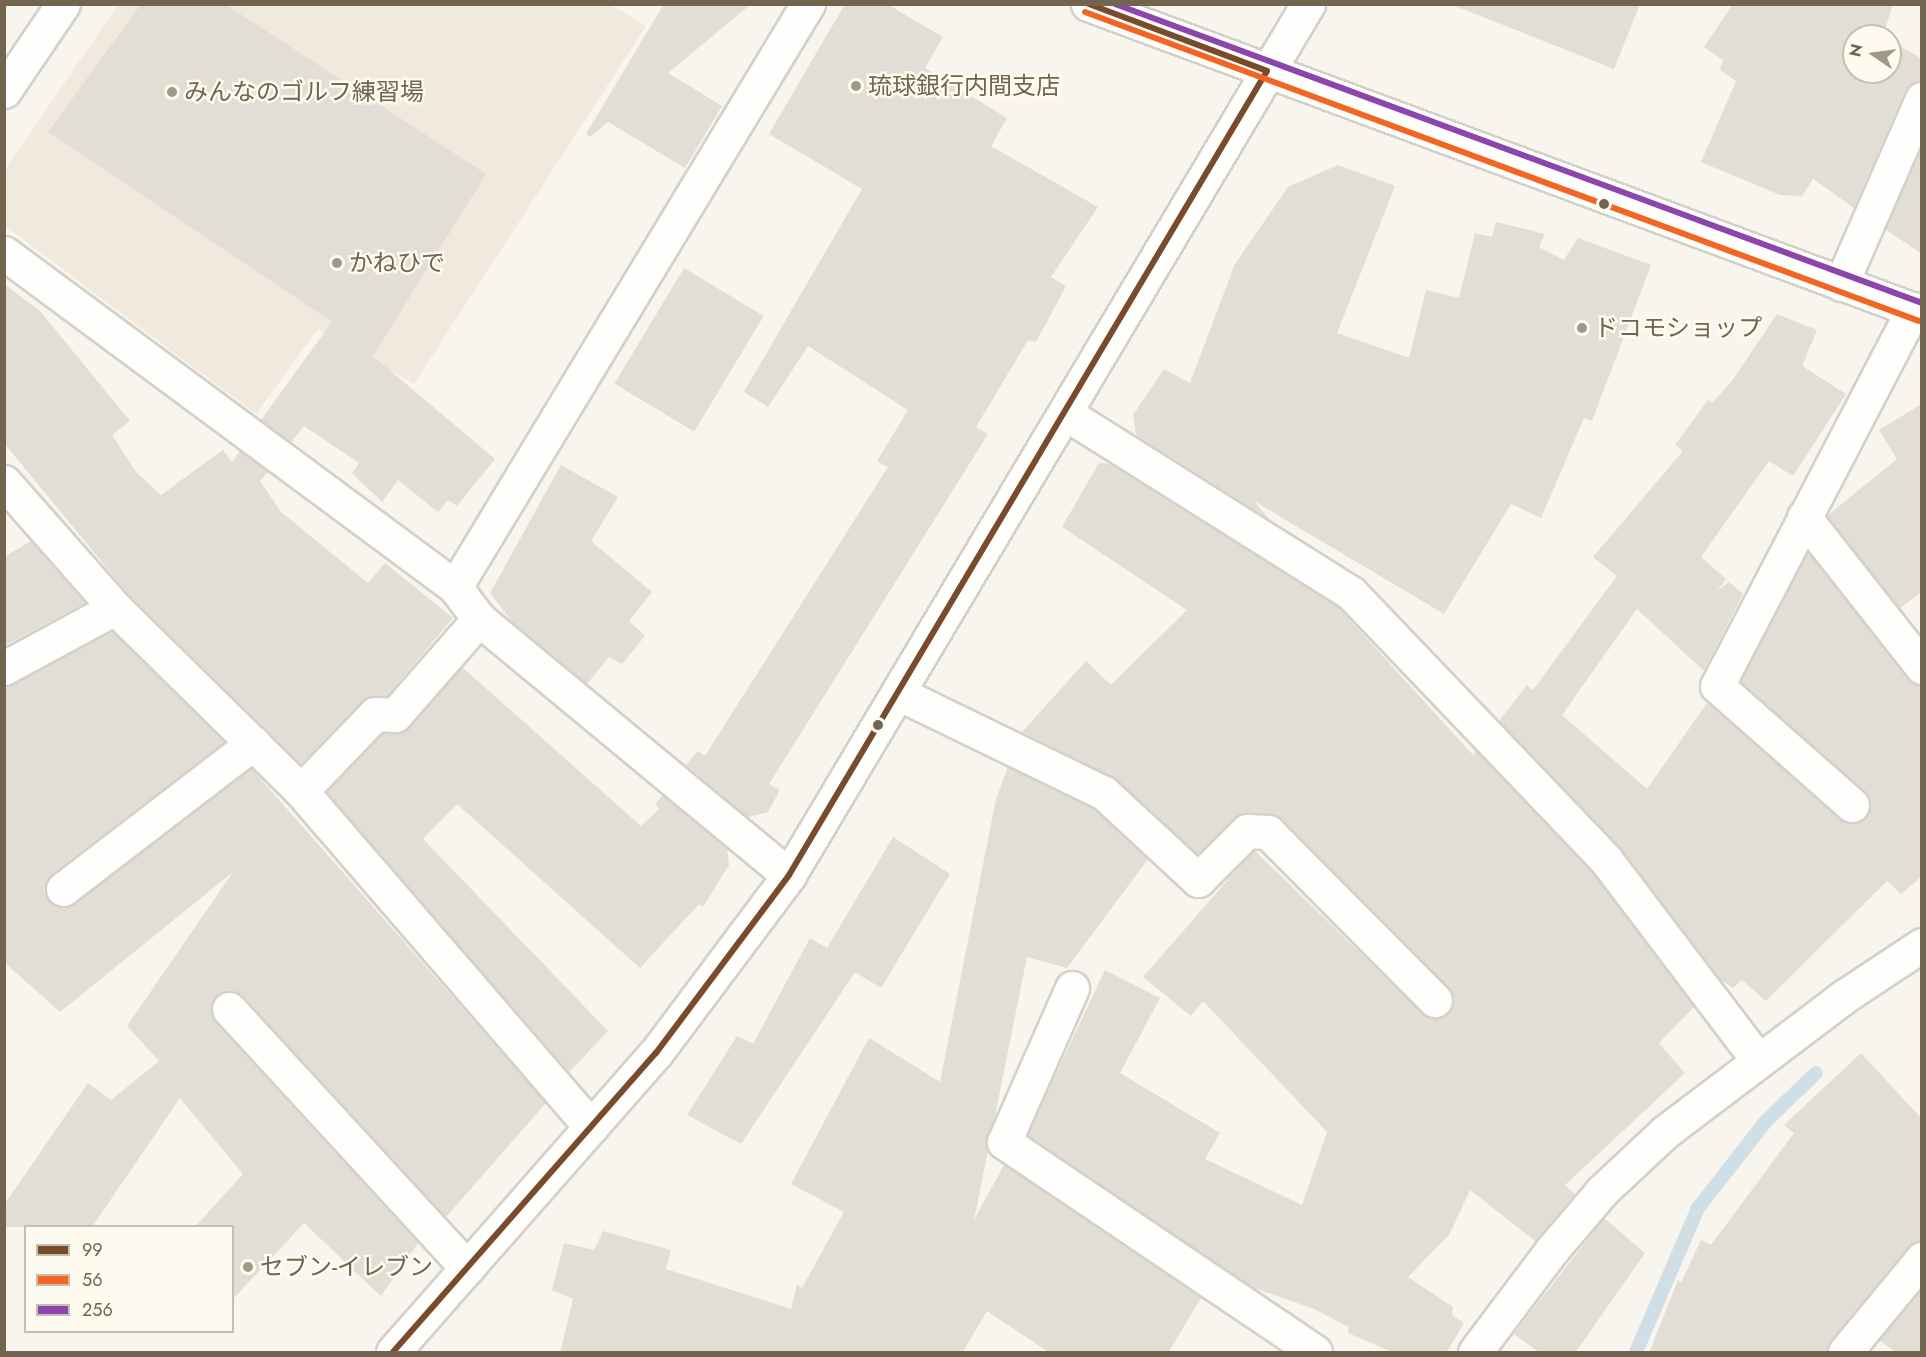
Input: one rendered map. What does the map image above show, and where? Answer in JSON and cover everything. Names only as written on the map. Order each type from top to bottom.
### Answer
[{"type":"street","points":[[4,91],[63,4]]},
{"type":"street","points":[[455,587],[808,4]]},
{"type":"street","points":[[1088,4],[1917,311],[1804,517],[1717,686],[1852,805]]},
{"type":"street","points":[[393,1353],[591,1127],[731,958],[789,875],[1308,4]]},
{"type":"street","points":[[1840,284],[1922,99]]},
{"type":"street","points":[[4,253],[455,587],[479,619],[789,875]]},
{"type":"street","points":[[1065,413],[1351,593],[1606,860],[1758,1060]]},
{"type":"street","points":[[4,482],[116,608],[301,790],[591,1127]]},
{"type":"street","points":[[1804,517],[1922,667]]},
{"type":"street","points":[[4,668],[116,608]]},
{"type":"street","points":[[301,790],[375,714],[394,715],[479,619]]},
{"type":"street","points":[[898,693],[1104,793],[1198,880],[1247,831],[1268,832],[1435,1000]]},
{"type":"street","points":[[63,889],[254,742]]},
{"type":"street","points":[[1476,1353],[1602,1191],[1665,1132],[1758,1060],[1922,945]]},
{"type":"street","points":[[1072,988],[1004,1142],[1315,1353]]},
{"type":"street","points":[[229,1009],[467,1268]]},
{"type":"street","points":[[1845,1353],[1922,1259]]},
{"type":"shaded area","points":[[609,4],[646,26],[414,384],[318,329],[256,414],[5,226],[4,171],[118,5]]},
{"type":"building","name":"かねひで","points":[[141,4],[225,4],[486,174],[373,356],[495,459],[457,506],[448,500],[438,512],[398,480],[382,502],[352,473],[359,463],[304,426],[291,442],[261,420],[332,322],[48,132]]},
{"type":"building","points":[[664,4],[751,4],[668,73],[722,106],[685,168],[608,122],[590,137],[586,134]]},
{"type":"building","points":[[845,4],[887,4],[943,37],[925,68],[1007,118],[991,146],[1098,207],[1051,277],[1066,286],[1036,342],[1028,340],[976,427],[988,434],[769,784],[780,790],[768,812],[748,817],[686,765],[698,751],[705,756],[888,467],[877,461],[908,410],[808,346],[768,407],[744,392],[862,189],[769,134]]},
{"type":"building","points":[[1450,4],[1640,4],[1614,69]]},
{"type":"building","points":[[1733,4],[1893,4],[1887,24],[1842,24],[1842,84],[1902,84],[1902,47],[1922,59],[1922,81],[1905,91],[1854,208],[1813,179],[1802,196],[1780,195],[1701,162],[1736,81],[1720,70],[1723,60],[1704,47]]},
{"type":"building","points":[[1922,147],[1922,254],[1885,229]]},
{"type":"building","points":[[1338,165],[1395,186],[1337,333],[1409,358],[1426,290],[1459,298],[1475,233],[1492,237],[1496,222],[1545,234],[1539,247],[1564,260],[1578,238],[1651,265],[1592,421],[1584,418],[1541,518],[1511,504],[1444,614],[1254,501],[1269,519],[1136,435],[1133,415],[1164,369],[1190,383],[1235,264],[1288,187]]},
{"type":"building","points":[[684,268],[764,316],[694,432],[614,384]]},
{"type":"building","points":[[4,284],[40,311],[130,421],[112,435],[136,472],[161,495],[223,450],[232,462],[240,451],[268,472],[260,481],[281,512],[368,583],[385,563],[453,618],[387,696],[362,701],[301,764],[129,595],[4,443]]},
{"type":"building","points":[[1777,314],[1817,330],[1802,366],[1846,394],[1793,476],[1769,461],[1701,557],[1726,579],[1717,591],[1729,582],[1743,594],[1704,671],[1637,609],[1562,715],[1647,789],[1707,703],[1840,819],[1859,823],[1870,808],[1865,791],[1740,682],[1808,552],[1907,679],[1922,687],[1922,876],[1901,894],[1887,881],[1766,1001],[1742,980],[1733,988],[1721,980],[1621,849],[1499,721],[1527,685],[1533,690],[1617,576],[1593,557],[1683,451],[1675,445],[1708,400],[1712,403],[1732,381]]},
{"type":"building","points":[[1922,404],[1922,592],[1900,608],[1827,516],[1897,459],[1879,430]]},
{"type":"building","points":[[1099,463],[1110,464],[1339,608],[1473,755],[1476,751],[1592,872],[1694,1007],[1659,1043],[1685,1073],[1565,1185],[1575,1194],[1535,1241],[1470,1190],[1449,1235],[1408,1277],[1453,1307],[1452,1315],[1464,1323],[1446,1353],[1394,1353],[1348,1333],[1349,1327],[1314,1309],[1254,1288],[1027,1135],[1105,970],[1160,998],[1120,1073],[1220,1133],[1205,1159],[1302,1205],[1327,1132],[1203,1001],[1191,1016],[1143,977],[1254,850],[1422,1013],[1440,1018],[1453,1004],[1448,987],[1281,818],[1240,814],[1197,854],[1116,779],[1022,732],[1086,661],[1111,685],[1187,610],[1062,527]]},
{"type":"building","points":[[561,465],[618,497],[591,541],[652,592],[629,621],[645,636],[622,664],[609,657],[587,684],[513,623],[490,593]]},
{"type":"building","points":[[31,541],[85,603],[4,646],[4,557]]},
{"type":"building","points":[[112,631],[224,742],[52,874],[44,891],[49,901],[65,908],[74,904],[251,768],[546,1103],[446,1217],[243,996],[225,991],[216,996],[211,1012],[215,1022],[418,1243],[381,1296],[304,1223],[234,1298],[234,1225],[197,1225],[243,1174],[180,1098],[93,1225],[4,1227],[4,1205],[88,1083],[111,1100],[159,1061],[127,1026],[233,872],[60,1012],[4,962],[4,687]]},
{"type":"building","points":[[462,667],[641,826],[659,809],[655,804],[663,795],[727,848],[729,865],[703,907],[699,904],[640,968],[457,804],[423,839],[608,1031],[569,1072],[326,792],[383,733],[409,727]]},
{"type":"building","points":[[1008,767],[1093,809],[1148,859],[1067,968],[1027,957],[974,1220],[1004,1165],[1201,1298],[1168,1353],[1050,1353],[987,1311],[962,1353],[560,1353],[573,1299],[552,1290],[564,1243],[594,1250],[603,1231],[671,1250],[666,1269],[791,1309],[797,1284],[802,1288],[844,1212],[791,1184],[869,1038],[940,1082],[996,799]]},
{"type":"building","points":[[893,837],[950,874],[881,988],[855,972],[741,1144],[687,1115],[737,1036],[753,1044],[810,938],[827,948]]},
{"type":"building","points":[[1861,1053],[1922,1119],[1922,1241],[1908,1247],[1831,1340],[1827,1353],[1649,1353],[1678,1280],[1681,1283],[1701,1240],[1711,1245],[1794,1133],[1784,1125]]},
{"type":"building","points":[[1604,1218],[1645,1253],[1575,1353],[1540,1353],[1514,1334]]},
{"type":"building","points":[[1922,1289],[1922,1353],[1897,1353],[1879,1340]]},
{"type":"waterway","points":[[1636,1352],[1698,1208],[1766,1121],[1816,1073]]},
{"type":"transit line","name":"99","points":[[1089,4],[1267,71]]},
{"type":"transit line","name":"256","points":[[1115,4],[1922,303]]},
{"type":"transit line","name":"56","points":[[1085,12],[1919,321]]},
{"type":"transit line","name":"99","points":[[393,1352],[656,1053],[789,875],[1267,71]]},
{"type":"place","name":"琉球銀行内間支店","points":[[856,86]]},
{"type":"place","name":"みんなのゴルフ練習場","points":[[172,92]]},
{"type":"place","name":"かねひで","points":[[337,263]]},
{"type":"place","name":"ドコモショップ","points":[[1582,328]]},
{"type":"place","name":"セブン-イレブン","points":[[248,1267]]}]
